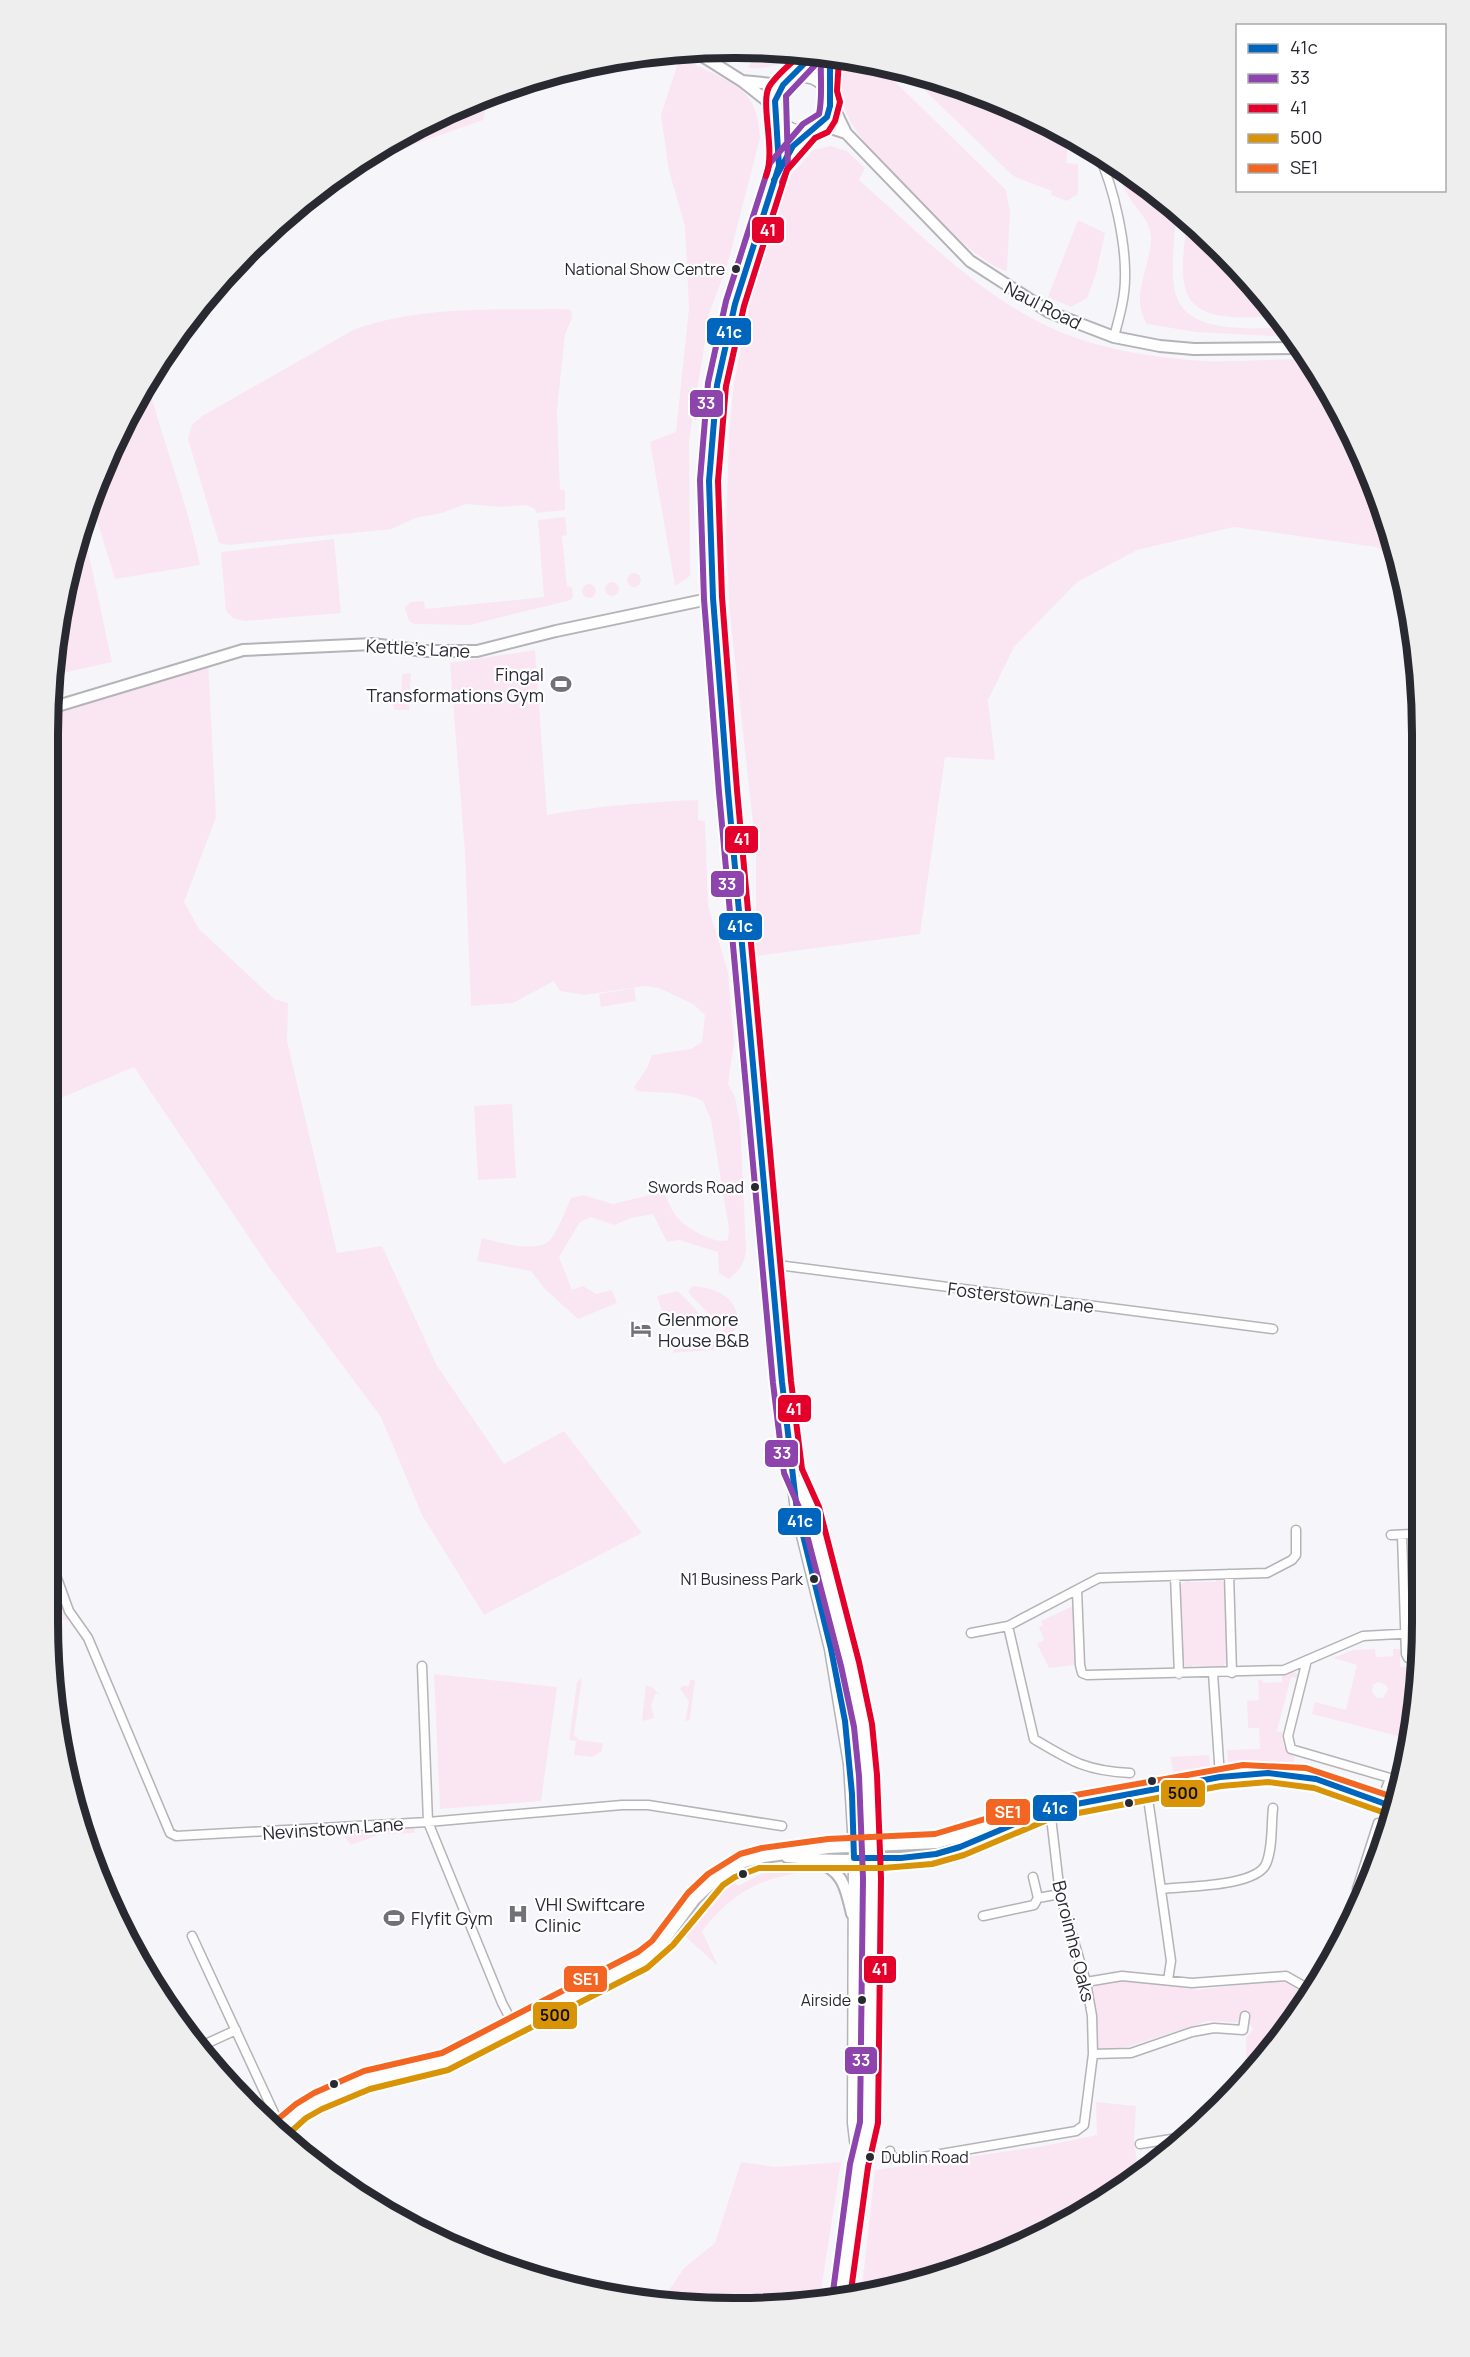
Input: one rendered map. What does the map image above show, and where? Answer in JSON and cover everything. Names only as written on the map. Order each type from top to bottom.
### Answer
[{"type":"main road","points":[[806,62],[777,92],[778,166],[735,304],[717,385],[709,481],[713,598],[770,1264],[797,1512],[831,1649],[845,1721],[854,1852],[854,2123],[859,2165]]},
{"type":"main road","points":[[778,166],[809,131],[822,125],[827,118],[830,65]]},
{"type":"main road","points":[[786,82],[803,76],[813,78],[829,97]]},
{"type":"main road","points":[[776,112],[792,130],[809,131]]},
{"type":"main road","points":[[794,1471],[810,1509],[858,1699],[868,1775],[871,1852],[868,2123],[859,2165],[843,2290]]},
{"type":"street","points":[[708,59],[742,81],[776,112]]},
{"type":"street","points":[[742,81],[786,82]]},
{"type":"street","name":"Naul Road","points":[[829,97],[846,132],[970,261],[1049,312],[1114,337],[1194,350],[1289,348]]},
{"type":"street","name":"Naul Road","points":[[822,125],[846,132]]},
{"type":"street","points":[[1103,168],[1111,190],[1124,254],[1125,279],[1114,337]]},
{"type":"street","name":"Kettle's Lane","points":[[59,705],[243,650],[373,644],[424,651],[477,651],[556,631],[713,598]]},
{"type":"street","name":"Fosterstown Lane","points":[[770,1264],[1273,1329]]},
{"type":"street","points":[[971,1633],[1008,1626],[1099,1578],[1267,1573],[1292,1560],[1297,1549],[1296,1530]]},
{"type":"street","points":[[1391,1535],[1407,1534],[1405,1634],[1406,1654],[1410,1658]]},
{"type":"street","points":[[1229,1574],[1232,1673]]},
{"type":"street","points":[[1175,1576],[1179,1674]]},
{"type":"street","name":"Nevinstown Lane","points":[[58,1581],[69,1611],[88,1638],[170,1833],[184,1838],[648,1805],[782,1826]]},
{"type":"street","points":[[1077,1590],[1080,1665],[1082,1673],[1098,1676],[1284,1670],[1363,1636],[1411,1634]]},
{"type":"street","points":[[1008,1626],[1034,1739],[1075,1764],[1104,1772],[1130,1773]]},
{"type":"street","points":[[1306,1660],[1288,1736],[1292,1749],[1390,1778],[1386,1790]]},
{"type":"street","points":[[422,1666],[428,1822],[504,2009],[514,2026]]},
{"type":"street","points":[[1213,1673],[1220,1777]]},
{"type":"street","points":[[284,2126],[301,2111],[347,2088],[383,2076],[435,2066],[643,1960],[659,1947],[695,1899],[714,1881],[744,1862],[811,1850],[916,1856],[945,1852],[1022,1817],[1050,1809],[1244,1774],[1288,1774],[1316,1779],[1386,1804]]},
{"type":"street","points":[[1149,1804],[1171,1961],[1168,1980]]},
{"type":"street","points":[[1161,1889],[1237,1881],[1256,1876],[1266,1865],[1273,1808]]},
{"type":"street","name":"Boroimhe Oaks","points":[[890,2151],[891,2158],[923,2157],[1076,2131],[1084,2125],[1093,2054],[1092,2016],[1086,1982],[1060,1894],[1050,1809]]},
{"type":"street","points":[[1358,1884],[1378,1823]]},
{"type":"street","points":[[802,1858],[854,1852]]},
{"type":"street","points":[[774,1855],[802,1858],[820,1863],[838,1872],[845,1884],[853,1920]]},
{"type":"street","points":[[983,1916],[1034,1905],[1038,1898],[1034,1877]]},
{"type":"street","points":[[1038,1898],[1060,1894]]},
{"type":"street","points":[[192,1936],[273,2115]]},
{"type":"street","points":[[1086,1982],[1122,1976],[1192,1983],[1220,1983],[1264,1975],[1286,1976],[1304,1986]]},
{"type":"street","points":[[1093,2054],[1131,2054],[1192,2032],[1214,2028],[1243,2030],[1245,2016]]},
{"type":"street","points":[[206,2044],[236,2030]]},
{"type":"street","points":[[1140,2144],[1170,2140]]},
{"type":"shaded area","points":[[755,59],[785,61],[773,66],[747,67]]},
{"type":"shaded area","points":[[690,62],[740,88],[754,107],[760,138],[727,266],[710,311],[689,440],[690,576],[675,586],[650,442],[676,432],[689,308],[685,226],[669,171],[661,115],[678,63]]},
{"type":"shaded area","points":[[841,67],[890,77],[1006,190],[1010,212],[1007,271],[993,265],[951,232],[883,163],[855,129],[845,111],[840,95]]},
{"type":"shaded area","points":[[919,85],[994,110],[1068,146],[1066,163],[1078,164],[1078,194],[1067,201],[1051,195],[1052,191],[1013,176]]},
{"type":"shaded area","points":[[487,106],[483,120],[392,152],[436,128]]},
{"type":"shaded area","points":[[831,146],[847,151],[865,168],[859,180],[955,266],[1007,304],[1063,333],[1097,345],[1170,358],[1206,361],[1297,359],[1342,436],[1376,518],[1386,554],[1376,547],[1234,527],[1137,550],[1077,582],[1014,647],[988,700],[995,760],[945,757],[920,934],[756,956],[756,850],[730,614],[726,536],[729,434],[734,383],[754,282],[790,176],[813,150]]},
{"type":"shaded area","points":[[1121,180],[1175,221],[1174,286],[1179,302],[1189,314],[1219,326],[1275,328],[1281,336],[1196,332],[1147,324],[1142,313],[1140,292],[1151,238],[1148,225]]},
{"type":"shaded area","points":[[1078,220],[1105,233],[1096,274],[1087,298],[1071,307],[1048,297]]},
{"type":"shaded area","points":[[1185,230],[1244,289],[1267,317],[1225,316],[1212,314],[1200,308],[1191,300],[1185,288],[1183,256]]},
{"type":"shaded area","points":[[571,310],[572,319],[565,334],[557,410],[560,490],[565,490],[565,510],[536,513],[535,509],[526,505],[501,507],[466,504],[442,513],[415,518],[392,529],[228,545],[219,543],[188,439],[192,425],[202,416],[355,329],[406,316],[432,313]]},
{"type":"shaded area","points":[[151,394],[189,520],[200,565],[115,579],[95,515],[128,436]]},
{"type":"shaded area","points":[[565,517],[567,535],[562,536],[567,586],[572,587],[571,600],[470,625],[414,624],[409,621],[405,608],[410,602],[424,601],[425,609],[544,597],[538,520]]},
{"type":"shaded area","points":[[334,539],[341,613],[244,621],[233,618],[226,611],[221,552]]},
{"type":"shaded area","points":[[87,544],[112,662],[62,673],[71,603]]},
{"type":"shaded area","points":[[631,573],[637,573],[641,580],[637,587],[631,587],[627,583],[627,577]]},
{"type":"shaded area","points":[[609,582],[615,582],[619,589],[615,596],[609,596],[605,592],[605,586]]},
{"type":"shaded area","points":[[586,584],[592,584],[596,591],[592,598],[586,598],[582,594],[582,588]]},
{"type":"shaded area","points":[[535,650],[547,815],[622,805],[698,800],[698,820],[705,821],[708,906],[728,972],[734,1042],[728,1084],[735,1097],[740,1121],[746,1250],[739,1270],[729,1279],[719,1273],[718,1252],[679,1240],[667,1242],[653,1214],[631,1218],[614,1225],[591,1217],[580,1222],[559,1257],[572,1290],[583,1286],[596,1294],[612,1290],[617,1303],[578,1319],[545,1289],[531,1271],[477,1261],[482,1238],[527,1247],[544,1244],[556,1231],[571,1198],[583,1195],[613,1204],[658,1193],[664,1195],[674,1214],[680,1220],[700,1234],[716,1240],[728,1240],[729,1229],[711,1120],[703,1101],[679,1094],[637,1091],[634,1087],[647,1068],[652,1055],[691,1049],[702,1042],[705,1015],[693,1004],[659,988],[645,986],[584,995],[560,991],[554,981],[513,1003],[471,1006],[465,853],[450,663]]},
{"type":"shaded area","points":[[208,660],[216,817],[184,902],[199,929],[274,999],[288,1003],[287,1041],[337,1253],[382,1246],[437,1366],[504,1464],[564,1431],[642,1533],[484,1615],[422,1515],[381,1417],[269,1267],[134,1067],[58,1099],[59,706]]},
{"type":"shaded area","points":[[411,673],[409,710],[395,710],[390,699],[401,699],[402,674]]},
{"type":"shaded area","points":[[634,988],[636,1001],[601,1007],[599,994]]},
{"type":"shaded area","points":[[512,1104],[516,1178],[478,1180],[474,1106]]},
{"type":"shaded area","points":[[693,1286],[711,1289],[726,1296],[735,1308],[738,1327],[712,1350],[671,1353],[676,1349],[711,1345],[724,1329],[692,1297],[688,1291]]},
{"type":"shaded area","points":[[678,1291],[699,1313],[699,1320],[676,1323],[664,1317],[657,1296]]},
{"type":"shaded area","points":[[1216,1578],[1221,1579],[1225,1586],[1228,1661],[1222,1667],[1192,1665],[1192,1668],[1188,1668],[1183,1663],[1180,1585],[1189,1579],[1190,1582],[1216,1582]]},
{"type":"shaded area","points":[[58,1580],[71,1614],[67,1620],[58,1620]]},
{"type":"shaded area","points":[[1073,1606],[1075,1665],[1049,1668],[1037,1644],[1044,1640],[1039,1627],[1043,1625],[1041,1621]]},
{"type":"shaded area","points":[[1375,1649],[1376,1657],[1393,1656],[1393,1649],[1400,1649],[1400,1667],[1406,1667],[1406,1675],[1409,1675],[1402,1737],[1312,1714],[1315,1702],[1346,1710],[1357,1665],[1333,1658],[1353,1650]],"holes":[[[1378,1682],[1385,1684],[1388,1689],[1383,1698],[1377,1698],[1372,1692],[1373,1685]]]},
{"type":"shaded area","points":[[1297,1673],[1297,1678],[1291,1677],[1277,1731],[1283,1732],[1284,1747],[1295,1757],[1293,1764],[1228,1763],[1227,1750],[1260,1749],[1259,1728],[1248,1728],[1247,1701],[1259,1700],[1258,1680],[1262,1680],[1263,1683],[1282,1682],[1282,1674]]},
{"type":"shaded area","points":[[434,1674],[557,1687],[541,1801],[440,1809]]},
{"type":"shaded area","points":[[582,1678],[574,1735],[579,1740],[603,1743],[602,1751],[592,1757],[574,1755],[576,1741],[569,1740],[577,1682]]},
{"type":"shaded area","points":[[690,1680],[695,1680],[690,1719],[685,1722],[689,1701],[680,1689],[682,1686],[689,1686]]},
{"type":"shaded area","points":[[646,1685],[661,1696],[656,1693],[651,1705],[654,1718],[642,1721]]},
{"type":"shaded area","points":[[1209,1755],[1210,1767],[1174,1776],[1170,1757]]},
{"type":"shaded area","points":[[414,1826],[415,1833],[381,1834],[351,1845],[340,1832]]},
{"type":"shaded area","points":[[784,1869],[800,1869],[799,1873],[769,1880],[744,1892],[723,1908],[702,1931],[718,1966],[686,1937],[684,1924],[705,1899],[732,1878],[738,1886],[761,1874]]},
{"type":"shaded area","points":[[1132,1980],[1197,1990],[1272,1981],[1292,1983],[1301,1992],[1272,2034],[1247,2065],[1246,2038],[1253,2029],[1249,2023],[1208,2021],[1127,2047],[1097,2050],[1093,1987],[1113,1981]]},
{"type":"shaded area","points":[[1096,2102],[1136,2106],[1134,2141],[1138,2166],[1073,2208],[994,2247],[952,2263],[862,2287],[875,2170],[1038,2147],[1097,2135]]},
{"type":"shaded area","points":[[741,2162],[776,2167],[841,2162],[821,2293],[735,2298],[666,2295],[684,2268],[715,2243]]},
{"type":"transit line","name":"41","points":[[766,176],[769,165],[767,95],[769,87],[776,78],[793,61]]},
{"type":"transit line","name":"41c","points":[[806,62],[783,85],[775,101],[779,166],[735,304],[717,385],[709,481],[713,598],[728,791],[782,1382],[797,1511],[831,1649],[845,1721],[852,1794],[854,1858],[901,1858],[936,1854],[960,1847],[1050,1809],[1220,1777],[1268,1773],[1316,1779],[1386,1804]]},
{"type":"transit line","name":"33","points":[[782,182],[788,167],[786,96],[817,63]]},
{"type":"transit line","name":"33","points":[[821,64],[819,114],[803,124],[770,163],[726,301],[708,383],[700,480],[704,599],[719,792],[773,1383],[784,1473],[801,1512],[841,1666],[854,1727],[859,1776],[863,1878],[860,2122],[850,2164],[833,2291]]},
{"type":"transit line","name":"41c","points":[[774,180],[793,146],[827,117],[830,106],[830,65]]},
{"type":"transit line","name":"41","points":[[839,66],[837,91],[840,102],[835,121],[828,132],[815,138],[787,170],[744,306],[726,386],[718,481],[722,597],[737,790],[791,1381],[802,1469],[819,1507],[859,1662],[872,1724],[877,1775],[881,1878],[878,2123],[868,2167],[851,2288]]},
{"type":"transit line","name":"SE1","points":[[277,2120],[314,2093],[364,2071],[442,2053],[638,1952],[652,1941],[688,1893],[708,1874],[740,1854],[762,1848],[828,1839],[935,1834],[1048,1800],[1243,1765],[1306,1768],[1388,1795]]},
{"type":"transit line","name":"500","points":[[290,2132],[306,2118],[322,2109],[370,2089],[448,2070],[647,1968],[673,1945],[723,1885],[735,1877],[759,1868],[883,1868],[932,1864],[964,1855],[1052,1818],[1221,1786],[1268,1782],[1314,1788],[1384,1812]]},
{"type":"place","name":"National Show Centre","points":[[736,269]]},
{"type":"place","name":"Fingal Transformations Gym","points":[[561,684]]},
{"type":"place","name":"Swords Road","points":[[755,1187]]},
{"type":"place","name":"Glenmore House B&B","points":[[641,1329]]},
{"type":"place","name":"N1 Business Park","points":[[814,1579]]},
{"type":"place","name":"VHI Swiftcare Clinic","points":[[518,1914]]},
{"type":"place","name":"Flyfit Gym","points":[[394,1918]]},
{"type":"place","name":"Airside","points":[[862,2000]]},
{"type":"place","name":"Dublin Road","points":[[870,2157]]}]
